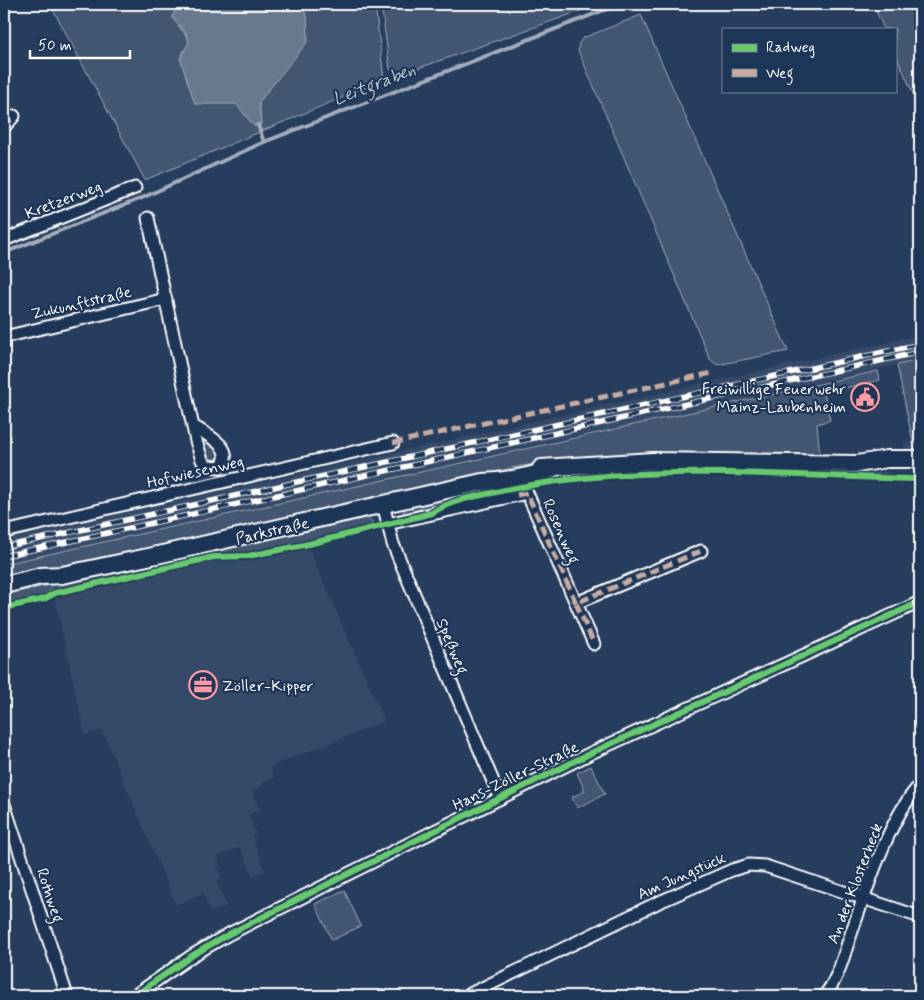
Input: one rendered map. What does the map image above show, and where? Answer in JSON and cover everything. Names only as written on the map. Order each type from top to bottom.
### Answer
[{"type":"main road","name":"Parkstraße","points":[[857,464],[887,459],[920,459]]},
{"type":"main road","name":"Parkstraße","points":[[4,584],[41,576],[62,575],[482,482],[504,473],[531,468],[653,461],[857,464],[887,469],[920,470]]},
{"type":"main road","name":"Parkstraße","points":[[4,593],[42,584],[62,575]]},
{"type":"street","points":[[4,127],[14,116]]},
{"type":"street","name":"Kretzerweg","points":[[4,240],[135,188]]},
{"type":"street","points":[[148,218],[193,426],[202,460],[207,466],[212,468],[220,467],[224,463],[225,451],[220,443],[193,426]]},
{"type":"street","name":"Zukunftstraße","points":[[4,337],[166,299]]},
{"type":"street","name":"Hofwiesenweg","points":[[4,532],[393,443]]},
{"type":"street","points":[[212,468],[216,483]]},
{"type":"street","name":"Rosenweg","points":[[387,524],[527,493],[594,644]]},
{"type":"street","name":"Speßweg","points":[[383,504],[393,544],[500,798]]},
{"type":"street","points":[[576,603],[701,551]]},
{"type":"street","name":"Hans-Zöller-Straße","points":[[134,996],[193,955],[229,934],[500,798],[920,602]]},
{"type":"street","name":"An der Klosterheck","points":[[824,996],[838,974],[864,898],[902,807],[920,785]]},
{"type":"street","name":"Rothweg","points":[[4,804],[67,996]]},
{"type":"street","name":"Am Jungstück","points":[[466,996],[657,903],[732,870],[749,865],[765,866],[920,917]]},
{"type":"shaded area","points":[[50,4],[179,4],[172,17],[254,126],[261,124],[259,102],[273,84],[307,16],[300,4],[375,4],[384,80],[145,180]]},
{"type":"shaded area","points":[[179,4],[300,4],[307,16],[308,41],[259,102],[261,124],[254,126],[236,104],[195,104],[180,58],[189,42],[185,32],[172,17]]},
{"type":"shaded area","points":[[381,4],[600,4],[402,74],[395,73],[390,69]]},
{"type":"shaded area","points":[[873,4],[920,4],[920,109],[896,55],[896,28],[884,28]]},
{"type":"shaded area","points":[[641,15],[788,351],[717,365],[710,359],[578,50],[579,43],[583,38]]},
{"type":"shaded area","points":[[920,335],[920,452],[905,452],[904,443],[913,443],[897,365],[631,425],[612,431],[603,430],[430,469],[421,473],[284,501],[274,506],[255,508],[4,564],[4,540]]},
{"type":"shaded area","points":[[920,360],[920,443],[913,443],[897,365]]},
{"type":"shaded area","points":[[878,371],[880,380],[824,393],[830,420],[817,424],[820,456],[558,461],[521,466],[4,581],[4,564]]},
{"type":"shaded area","points":[[207,443],[220,452],[219,461],[213,463],[207,459],[204,447]]},
{"type":"shaded area","points":[[618,468],[763,469],[888,474],[889,477],[683,472],[560,478],[488,491],[402,514],[408,505],[563,474]]},
{"type":"shaded area","points":[[353,517],[369,519],[376,525],[249,554],[215,554],[179,561],[183,557]]},
{"type":"shaded area","name":"Zöller-Kipper","points":[[308,547],[385,721],[270,767],[274,778],[263,782],[264,785],[252,791],[260,810],[248,815],[256,834],[252,836],[265,871],[253,876],[240,847],[217,857],[221,866],[217,868],[222,878],[216,881],[227,906],[211,912],[203,893],[176,905],[102,730],[85,735],[54,595],[215,560],[244,561]]},
{"type":"shaded area","points":[[148,564],[156,567],[50,590],[43,595],[4,604],[4,595]]},
{"type":"shaded area","points":[[591,766],[605,794],[577,808],[572,797],[585,791],[577,773]]},
{"type":"shaded area","points":[[344,890],[361,926],[332,940],[315,904]]},
{"type":"waterway","name":"Leitgraben","points":[[4,253],[142,198],[264,142],[620,4]]},
{"type":"waterway","points":[[258,125],[264,142]]},
{"type":"railway","points":[[4,547],[920,344]]},
{"type":"railway","points":[[4,556],[920,352]]},
{"type":"marked path","points":[[4,127],[14,116]]},
{"type":"marked path","points":[[393,443],[712,373]]},
{"type":"marked path","points":[[517,495],[527,493],[576,603],[701,551]]},
{"type":"marked path","points":[[576,603],[594,644]]},
{"type":"cycle path","points":[[4,608],[44,599],[55,593],[214,557],[248,556],[309,544],[432,513],[462,500],[548,482],[600,476],[653,473],[920,479]]},
{"type":"cycle path","points":[[134,996],[193,955],[229,934],[348,874],[591,753],[920,602]]},
{"type":"place","name":"Freiwillige Feuerwehr Mainz-Laubenheim","points":[[865,397]]},
{"type":"place","name":"Zöller-Kipper","points":[[203,685]]}]
